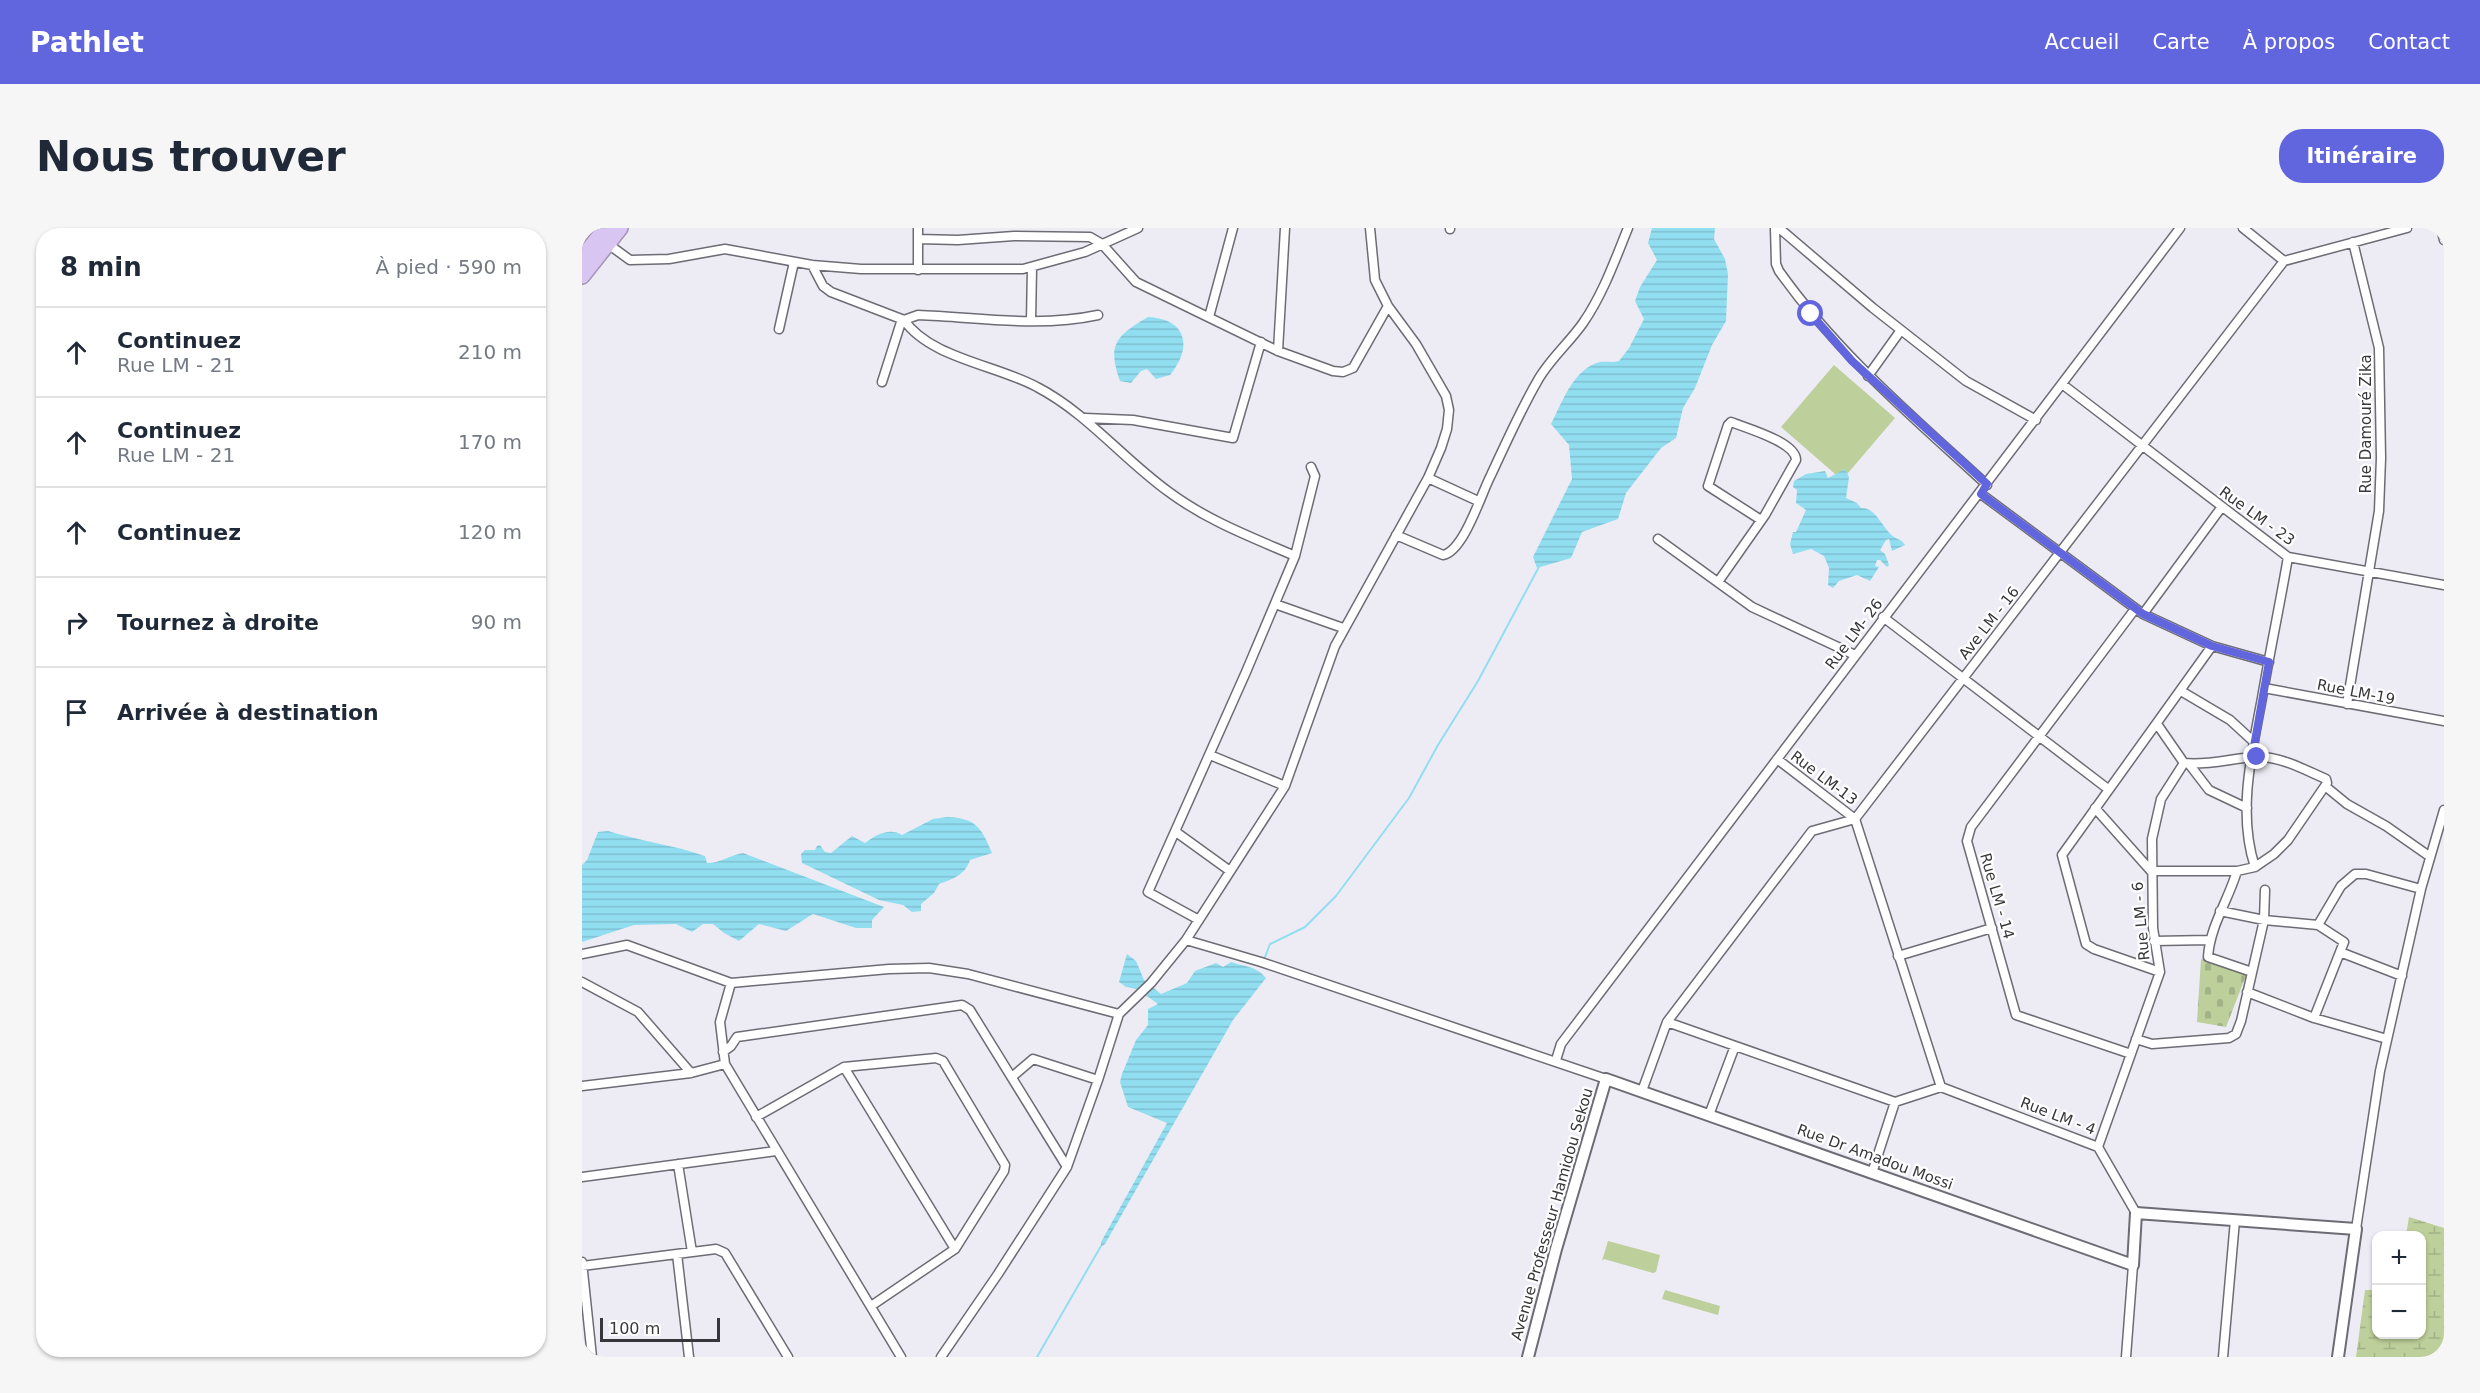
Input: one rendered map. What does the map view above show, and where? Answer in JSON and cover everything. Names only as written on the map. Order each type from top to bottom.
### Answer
[{"type":"highway","points":[[582,258],[602,234],[620,228]]},
{"type":"highway","points":[[582,276],[602,234]]},
{"type":"street","points":[[918,228],[918,270]]},
{"type":"street","points":[[602,234],[630,260],[669,259],[725,249],[812,265],[918,270],[1032,268],[1085,252],[1138,228]]},
{"type":"street","points":[[1209,317],[1233,228]]},
{"type":"street","points":[[1278,351],[1285,228]]},
{"type":"street","points":[[941,1357],[1067,1167],[1119,1014],[1151,983],[1186,940],[1285,786],[1343,628],[1428,478],[1441,448],[1447,429],[1449,410],[1446,396],[1416,344],[1388,306],[1375,280],[1370,228]]},
{"type":"street","points":[[1396,535],[1430,551],[1448,554],[1460,543],[1538,379],[1579,329],[1599,297],[1628,228]]},
{"type":"street","points":[[1777,228],[1966,381],[2036,420]]},
{"type":"street","points":[[1777,228],[1776,264],[1811,314],[1852,361],[1987,484]]},
{"type":"street","name":"Rue LM- 26","points":[[1556,1060],[1561,1044],[1883,617],[1981,494],[2180,228]]},
{"type":"street","points":[[2243,228],[2284,261],[2407,228]]},
{"type":"street","points":[[2440,228],[2444,240]]},
{"type":"street","points":[[918,239],[1090,237],[1102,244],[1133,280],[1278,351],[1333,371],[1353,368],[1388,306]]},
{"type":"street","name":"Rue Damouré Zika","points":[[2347,704],[2380,493],[2380,356],[2377,333],[2353,242]]},
{"type":"street","name":"Ave LM - 16","points":[[1855,819],[2284,261]]},
{"type":"street","points":[[778,329],[794,262]]},
{"type":"street","points":[[812,265],[823,286],[831,292],[903,319],[911,330],[943,350],[1038,387],[1084,418],[1168,492],[1209,519],[1296,556]]},
{"type":"street","points":[[1031,321],[1032,268]]},
{"type":"street","points":[[903,319],[918,315],[1013,322],[1063,321],[1098,315]]},
{"type":"street","points":[[882,382],[903,319]]},
{"type":"street","points":[[1868,376],[1901,330]]},
{"type":"street","points":[[1084,418],[1133,420],[1233,438],[1261,342]]},
{"type":"street","name":"Rue LM - 23","points":[[2062,384],[2288,557],[2444,585]]},
{"type":"street","points":[[1718,582],[1761,520],[1795,463],[1796,455],[1777,440],[1730,423],[1707,486],[1761,520]]},
{"type":"street","points":[[1199,920],[1148,892],[1296,556],[1315,476],[1311,467]]},
{"type":"street","points":[[1428,478],[1479,501]]},
{"type":"street","points":[[1981,494],[2143,614],[2212,646],[2269,662]]},
{"type":"street","points":[[2143,614],[2222,508]]},
{"type":"street","points":[[1658,539],[1761,613],[1855,655]]},
{"type":"street","points":[[2255,867],[2248,846],[2247,808],[2252,758],[2288,557]]},
{"type":"street","points":[[1275,604],[1343,628]]},
{"type":"street","name":"Rue LM - 14","points":[[2131,1054],[2016,1015],[1967,838],[1971,827],[2135,609]]},
{"type":"street","points":[[1883,617],[2108,789]]},
{"type":"street","points":[[2160,972],[2094,949],[2086,944],[2062,855],[2212,646]]},
{"type":"street","name":"Rue LM-19","points":[[2264,688],[2444,721]]},
{"type":"street","points":[[2181,691],[2230,720],[2254,742]]},
{"type":"street","points":[[2157,724],[2209,790],[2247,808]]},
{"type":"street","points":[[1210,755],[1285,786]]},
{"type":"street","points":[[2095,808],[2151,871],[2237,871],[2255,867],[2274,855],[2292,835],[2304,813],[2327,782],[2326,779],[2292,764],[2262,757],[2187,763]]},
{"type":"street","name":"Rue LM-13","points":[[1777,759],[1855,819]]},
{"type":"street","name":"Rue LM - 6","points":[[2098,1147],[2160,972],[2154,941],[2152,839],[2161,799],[2187,763]]},
{"type":"street","points":[[2325,786],[2347,804],[2386,826],[2429,856]]},
{"type":"street","points":[[2338,1357],[2387,1039],[2429,856],[2444,810]]},
{"type":"street","points":[[1642,1091],[1667,1022],[1812,831],[1855,819],[1941,1087],[1895,1102],[1667,1022]]},
{"type":"street","points":[[1176,832],[1230,871]]},
{"type":"street","points":[[2237,871],[2209,940],[2208,957],[2252,972]]},
{"type":"street","points":[[2318,925],[2345,882],[2357,873],[2421,889]]},
{"type":"street","points":[[2136,1039],[2152,1044],[2234,1036],[2241,1021],[2264,920],[2265,890]]},
{"type":"street","points":[[2220,911],[2264,920],[2318,925],[2344,942],[2314,1018]]},
{"type":"street","points":[[1898,956],[1992,928]]},
{"type":"street","points":[[1186,940],[1265,963],[1556,1060],[1606,1079]]},
{"type":"street","points":[[2154,941],[2209,940]]},
{"type":"street","points":[[582,954],[627,945],[731,983],[889,969],[929,968],[968,974],[1119,1014]]},
{"type":"street","points":[[2340,952],[2402,976]]},
{"type":"street","points":[[582,982],[638,1012],[691,1073]]},
{"type":"street","points":[[731,983],[720,1022],[725,1064],[901,1357]]},
{"type":"street","points":[[2247,992],[2314,1018],[2387,1039]]},
{"type":"street","points":[[723,1052],[737,1037],[962,1005],[970,1010],[1067,1167]]},
{"type":"street","points":[[1709,1115],[1735,1046]]},
{"type":"street","points":[[756,1117],[844,1067],[936,1058],[943,1062],[1005,1168],[955,1250],[871,1306]]},
{"type":"street","points":[[1012,1077],[1033,1059],[1098,1080]]},
{"type":"street","points":[[582,1086],[691,1073],[725,1064]]},
{"type":"street","points":[[844,1067],[955,1250]]},
{"type":"street","name":"Rue Dr Amadou Mossi","points":[[1606,1079],[2133,1265]]},
{"type":"street","name":"Avenue Professeur Hamidou Sekou","points":[[1528,1357],[1556,1249],[1606,1079]]},
{"type":"street","name":"Rue LM - 4","points":[[1941,1087],[2098,1147],[2136,1213]]},
{"type":"street","points":[[1872,1173],[1895,1102]]},
{"type":"street","points":[[582,1177],[776,1150]]},
{"type":"street","points":[[678,1164],[692,1252]]},
{"type":"street","points":[[2126,1357],[2136,1213],[2356,1229]]},
{"type":"street","points":[[2223,1357],[2235,1220]]},
{"type":"street","points":[[582,1266],[716,1249],[725,1253],[788,1357]]},
{"type":"street","points":[[678,1254],[689,1357]]},
{"type":"street","points":[[582,1261],[592,1357]]},
{"type":"green space","points":[[1834,365],[1895,418],[1842,480],[1781,427]]},
{"type":"green space","points":[[2201,959],[2247,973],[2226,1027],[2197,1022]]},
{"type":"green space","points":[[2409,1217],[2444,1228],[2444,1357],[2356,1357],[2365,1290],[2372,1290],[2372,1339],[2426,1339],[2426,1231],[2407,1231]]},
{"type":"green space","points":[[1608,1241],[1660,1255],[1656,1272],[1604,1259],[1602,1261]]},
{"type":"green space","points":[[1665,1290],[1720,1306],[1718,1315],[1662,1299]]},
{"type":"water","points":[[1652,228],[1715,228],[1714,239],[1725,259],[1728,274],[1726,321],[1712,345],[1695,388],[1683,408],[1676,438],[1661,448],[1626,493],[1618,519],[1582,532],[1571,558],[1537,568],[1533,557],[1572,479],[1569,445],[1551,424],[1570,387],[1583,371],[1600,362],[1619,361],[1629,348],[1644,319],[1635,301],[1640,287],[1657,260],[1648,243]]},
{"type":"water","points":[[1148,317],[1171,323],[1178,329],[1182,336],[1182,354],[1170,375],[1156,379],[1147,369],[1141,371],[1131,383],[1120,381],[1114,358],[1117,342],[1128,330]]},
{"type":"water","points":[[1845,469],[1849,477],[1846,498],[1857,503],[1861,508],[1871,511],[1894,537],[1905,545],[1892,551],[1889,539],[1886,540],[1880,550],[1885,554],[1889,565],[1887,567],[1877,560],[1875,566],[1879,567],[1870,581],[1857,575],[1839,581],[1833,588],[1828,585],[1829,568],[1824,556],[1811,549],[1793,554],[1790,544],[1793,532],[1796,532],[1806,510],[1796,503],[1797,490],[1793,487],[1794,481],[1806,474],[1825,471],[1828,478]]},
{"type":"water","points":[[947,817],[965,819],[981,830],[992,853],[970,860],[962,873],[939,884],[934,893],[921,904],[921,911],[912,912],[903,905],[879,900],[802,863],[801,854],[805,850],[815,850],[820,845],[825,852],[831,853],[852,836],[865,843],[883,833],[893,832],[902,835],[933,819]]},
{"type":"water","points":[[608,831],[693,852],[705,856],[707,863],[743,853],[884,907],[872,920],[872,928],[856,928],[813,914],[786,931],[759,924],[739,941],[713,924],[703,924],[692,932],[676,924],[634,925],[582,942],[582,865],[587,860],[598,832]]},
{"type":"water","points":[[1127,954],[1136,961],[1144,980],[1161,994],[1187,983],[1195,971],[1216,963],[1223,967],[1231,962],[1249,967],[1266,978],[1233,1020],[1105,1244],[1101,1247],[1101,1242],[1167,1123],[1128,1107],[1120,1082],[1136,1040],[1148,1025],[1148,1009],[1158,1004],[1137,989],[1126,987],[1119,982]]},
{"type":"waterway","points":[[1264,960],[1270,944],[1305,927],[1336,896],[1409,798],[1438,745],[1478,681],[1540,565]]},
{"type":"waterway","points":[[1037,1357],[1101,1246]]},
{"type":"route","points":[[1811,314],[1852,361],[1987,484],[1981,494],[2143,614],[2212,646],[2269,662],[2252,758],[2257,757]]}]
